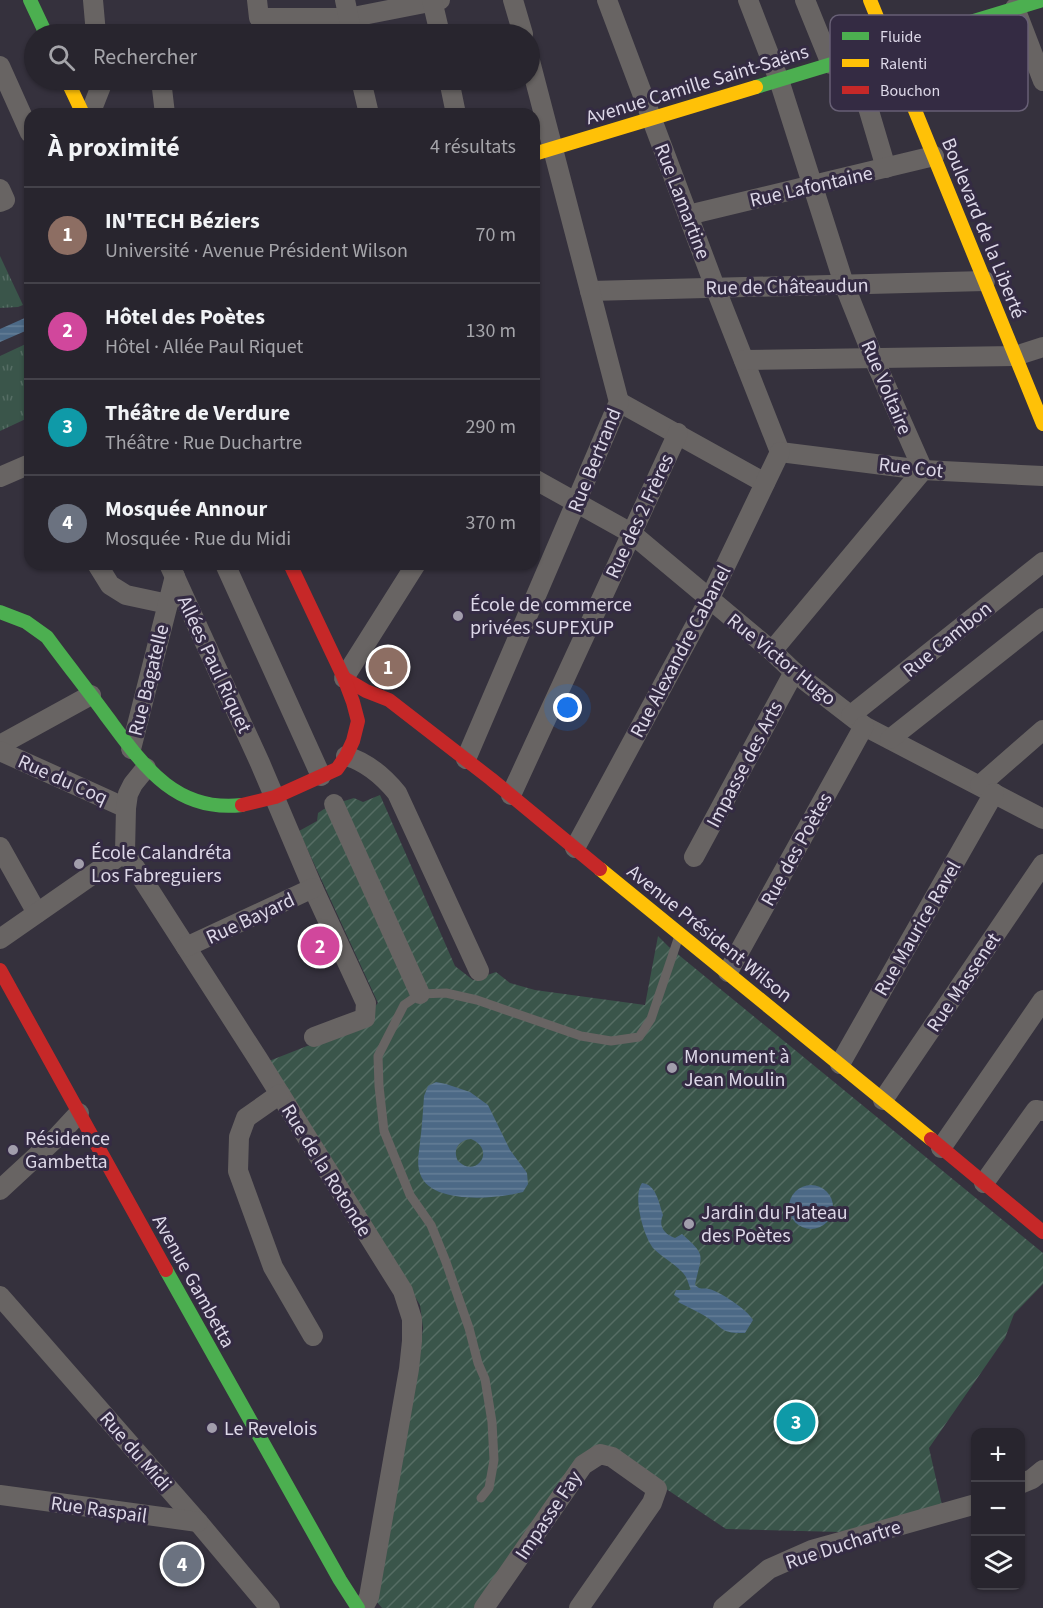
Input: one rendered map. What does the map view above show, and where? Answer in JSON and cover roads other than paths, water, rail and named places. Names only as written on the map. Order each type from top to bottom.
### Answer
[{"type":"main road","points":[[30,0],[41,24]]},
{"type":"main road","name":"Boulevard de la Liberté","points":[[870,0],[876,15]]},
{"type":"main road","name":"Avenue Camille Saint-Saëns","points":[[991,15],[1030,3]]},
{"type":"main road","name":"Avenue Camille Saint-Saëns","points":[[543,151],[830,64]]},
{"type":"main road","points":[[71,90],[79,108]]},
{"type":"main road","name":"Boulevard de la Liberté","points":[[916,111],[1043,424]]},
{"type":"main road","points":[[293,570],[344,678],[358,721]]},
{"type":"main road","points":[[2,616],[26,622],[47,637],[146,768],[169,787],[190,799],[201,802],[230,806],[253,803],[275,797],[337,769],[353,741],[358,721],[367,710],[389,700]]},
{"type":"main road","name":"Avenue Président Wilson","points":[[344,678],[366,691],[389,700],[466,759],[1043,1232]]},
{"type":"main road","name":"Avenue Gambetta","points":[[0,970],[83,1146],[213,1382]]},
{"type":"main road","name":"Avenue Gambetta","points":[[70,1118],[236,1410],[358,1608]]},
{"type":"street","points":[[93,0],[95,24]]},
{"type":"street","points":[[258,9],[348,18],[435,0],[439,24]]},
{"type":"street","points":[[513,0],[519,24]]},
{"type":"street","name":"Rue Lamartine","points":[[607,0],[780,452]]},
{"type":"street","name":"Rue Voltaire","points":[[748,0],[779,80],[844,284],[923,470]]},
{"type":"street","points":[[805,0],[830,62]]},
{"type":"street","points":[[1030,3],[1043,81]]},
{"type":"street","points":[[0,66],[24,120]]},
{"type":"street","points":[[92,108],[99,90]]},
{"type":"street","points":[[162,90],[164,108]]},
{"type":"street","points":[[363,90],[368,108]]},
{"type":"street","points":[[451,90],[455,108]]},
{"type":"street","name":"Rue Bertrand","points":[[534,90],[537,108]]},
{"type":"street","points":[[869,111],[886,168]]},
{"type":"street","name":"Rue Bertrand","points":[[466,759],[620,402],[590,291],[543,151],[540,130]]},
{"type":"street","name":"Rue Lafontaine","points":[[688,215],[934,156]]},
{"type":"street","name":"Rue de Châteaudun","points":[[590,291],[985,281]]},
{"type":"street","points":[[744,360],[1015,356],[1043,347]]},
{"type":"street","points":[[620,402],[765,483]]},
{"type":"street","name":"Rue des 2 Frères","points":[[511,795],[678,434]]},
{"type":"street","name":"Rue Cot","points":[[780,452],[923,470],[1043,476]]},
{"type":"street","name":"Rue Alexandre Cabanel","points":[[575,848],[709,600],[780,452]]},
{"type":"street","points":[[0,477],[24,467]]},
{"type":"street","points":[[772,651],[923,470]]},
{"type":"street","name":"Rue Victor Hugo","points":[[540,482],[631,533],[794,672],[857,721],[1043,819]]},
{"type":"street","name":"Rue Cambon","points":[[857,721],[1043,561]]},
{"type":"street","points":[[101,570],[110,585],[126,595],[168,604]]},
{"type":"street","name":"Rue Bagatelle","points":[[131,749],[168,604],[172,570]]},
{"type":"street","name":"Allées Paul Riquet","points":[[172,570],[366,1003],[365,1018],[314,1037]]},
{"type":"street","points":[[228,570],[321,776]]},
{"type":"street","points":[[344,678],[412,570]]},
{"type":"street","points":[[890,739],[1043,618]]},
{"type":"street","name":"Impasse des Arts","points":[[694,857],[794,672]]},
{"type":"street","points":[[0,745],[91,695]]},
{"type":"street","name":"Rue des Poètes","points":[[728,972],[857,721]]},
{"type":"street","name":"Rue Maurice Ravel","points":[[840,1064],[987,789],[1043,730]]},
{"type":"street","name":"Rue du Coq","points":[[0,751],[126,808]]},
{"type":"street","points":[[346,756],[357,759],[378,773],[397,793],[479,971]]},
{"type":"street","points":[[0,939],[124,852],[128,795],[133,784],[146,768]]},
{"type":"street","points":[[334,804],[420,993]]},
{"type":"street","points":[[0,847],[37,913]]},
{"type":"street","name":"Rue de la Rotonde","points":[[124,852],[280,1094],[403,1291],[412,1319],[409,1369],[369,1598],[363,1608]]},
{"type":"street","name":"Rue Massenet","points":[[883,1100],[1043,864]]},
{"type":"street","name":"Rue Bayard","points":[[186,947],[313,888]]},
{"type":"street","points":[[941,1148],[1043,1000]]},
{"type":"street","points":[[280,1094],[246,1118],[239,1137],[238,1171],[273,1268],[313,1336]]},
{"type":"street","points":[[984,1183],[1036,1110],[1043,1111]]},
{"type":"street","points":[[0,1190],[54,1140],[70,1118]]},
{"type":"street","name":"Rue du Midi","points":[[0,1296],[198,1522],[270,1608]]},
{"type":"street","name":"Impasse Fay","points":[[484,1608],[583,1465],[600,1454],[612,1457],[657,1488],[652,1503],[579,1608]]},
{"type":"street","points":[[1025,1482],[1043,1470]]},
{"type":"street","name":"Rue Raspail","points":[[0,1495],[198,1522]]},
{"type":"street","name":"Rue Duchartre","points":[[723,1608],[769,1569],[812,1550],[971,1505]]},
{"type":"lane","points":[[481,1498],[489,1488],[494,1460],[492,1422],[485,1379],[446,1262],[431,1225],[410,1195],[384,1131],[378,1056],[404,1005],[420,993],[446,993],[477,1000],[581,1036],[610,1041],[639,1037],[651,1019],[680,934]]},
{"type":"water","points":[[24,318],[24,332],[0,342],[0,329]]},
{"type":"water","points":[[436,1082],[446,1084],[470,1092],[488,1105],[510,1150],[527,1173],[528,1184],[523,1192],[497,1197],[464,1197],[448,1195],[424,1182],[418,1160],[424,1096],[428,1086]],"holes":[[[471,1139],[479,1144],[483,1156],[477,1165],[465,1166],[458,1161],[456,1149],[460,1143]]]},
{"type":"water","points":[[642,1183],[654,1190],[663,1215],[662,1226],[665,1232],[675,1238],[682,1234],[699,1252],[701,1256],[695,1285],[719,1293],[745,1311],[753,1320],[745,1333],[726,1331],[705,1316],[678,1302],[680,1299],[674,1295],[676,1290],[691,1290],[683,1273],[654,1249],[646,1236],[640,1217],[638,1197]]},
{"type":"water","points":[[811,1185],[826,1192],[833,1207],[826,1222],[811,1229],[796,1222],[789,1207],[796,1192]]},
{"type":"place","name":"École de commerce privées SUPEXUP","points":[[458,616]]},
{"type":"place","name":"IN'TECH Béziers","points":[[388,667]]},
{"type":"place","name":"École Calandréta Los Fabreguiers","points":[[79,864]]},
{"type":"place","name":"Hôtel des Poètes","points":[[320,946]]},
{"type":"place","name":"Monument à Jean Moulin","points":[[672,1068]]},
{"type":"place","name":"Résidence Gambetta","points":[[13,1150]]},
{"type":"place","name":"Jardin du Plateau des Poètes","points":[[689,1224]]},
{"type":"place","name":"Théâtre de Verdure","points":[[796,1422]]},
{"type":"place","name":"Le Revelois","points":[[212,1428]]},
{"type":"place","name":"Mosquée Annour","points":[[182,1564]]}]
